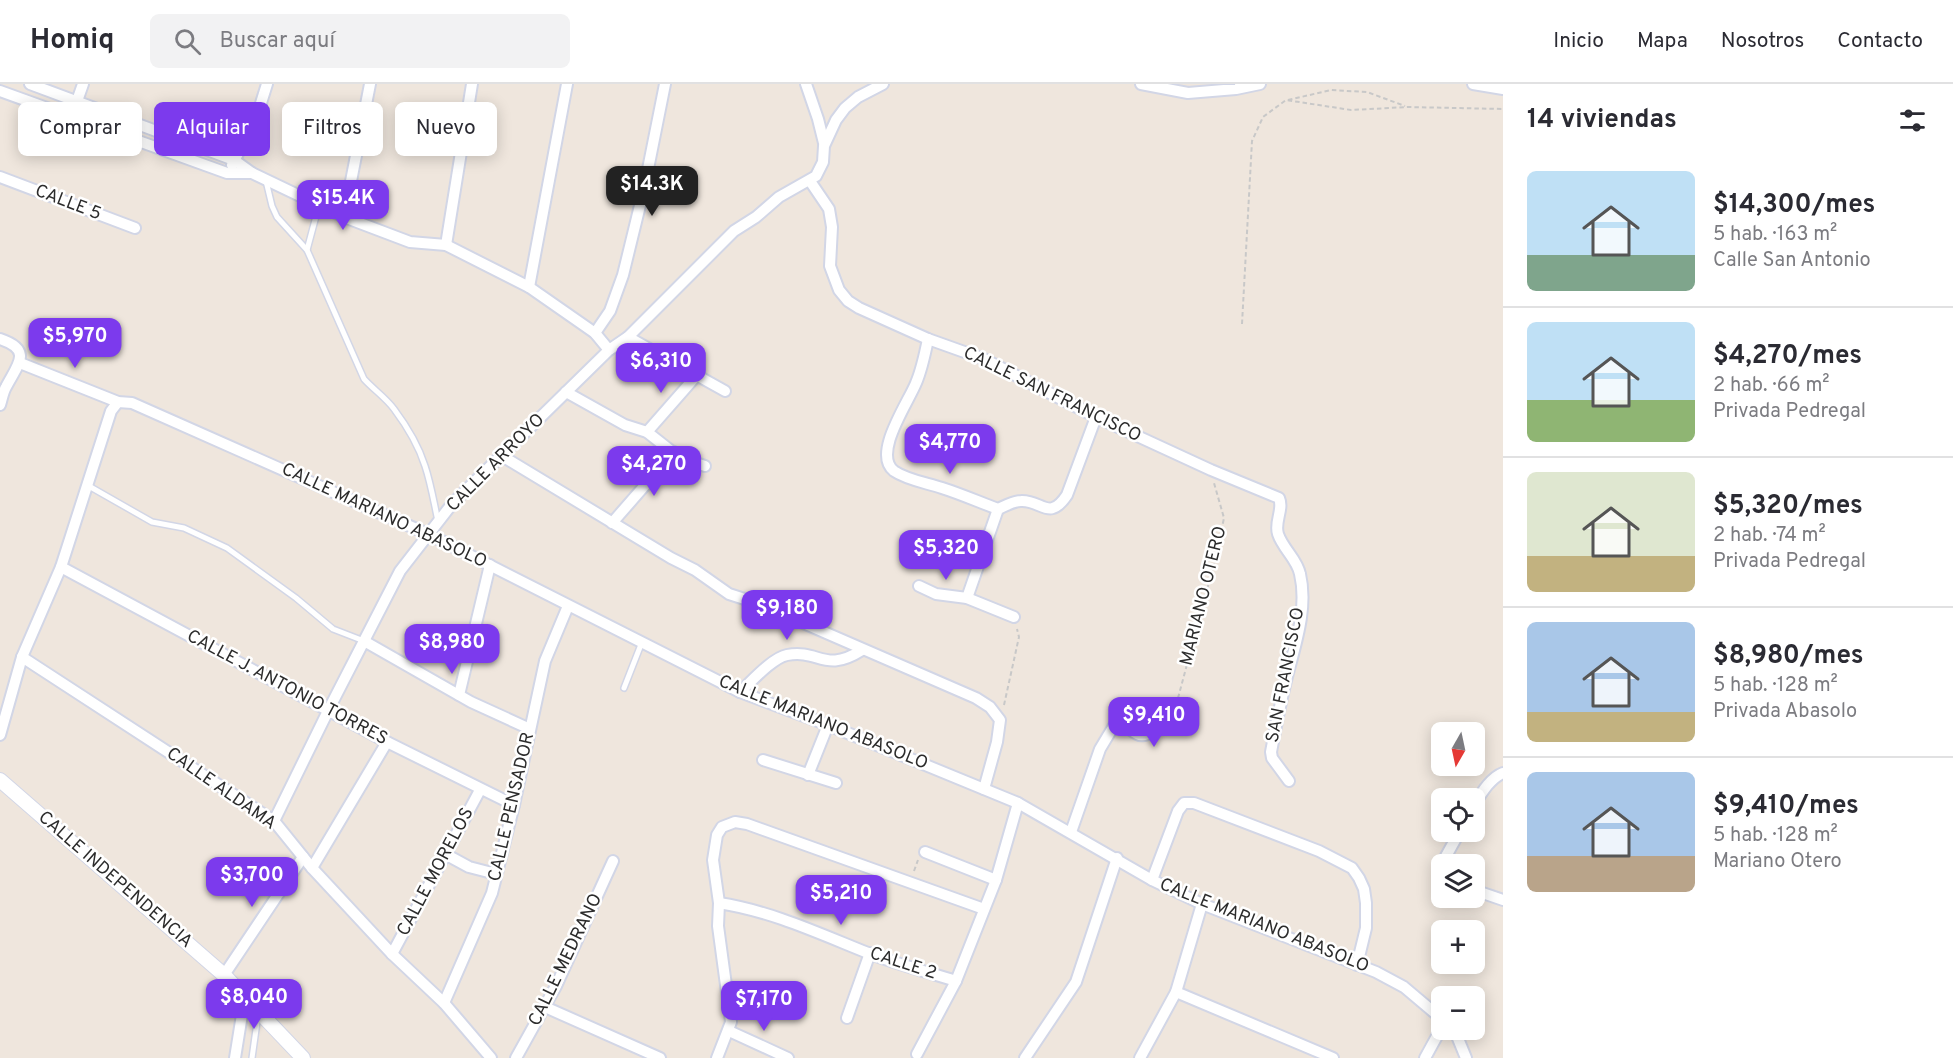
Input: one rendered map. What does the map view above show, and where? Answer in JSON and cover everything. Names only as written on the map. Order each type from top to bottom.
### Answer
[{"type":"street","points":[[30,84],[234,160],[252,173],[344,217],[410,242],[446,245],[529,287],[595,333],[609,350]]},
{"type":"street","points":[[77,101],[83,84]]},
{"type":"street","points":[[227,173],[256,119],[267,84]]},
{"type":"street","points":[[344,217],[370,84]]},
{"type":"street","points":[[446,245],[472,84]]},
{"type":"street","points":[[529,287],[567,84]]},
{"type":"street","points":[[595,333],[610,311],[623,275],[644,189],[665,84]]},
{"type":"street","points":[[807,84],[819,119],[824,146]]},
{"type":"street","points":[[810,181],[820,170],[824,146],[830,130],[844,108],[858,97],[883,84]]},
{"type":"street","points":[[1147,85],[1188,93],[1236,89],[1260,84]]},
{"type":"street","points":[[1473,84],[1503,89]]},
{"type":"street","points":[[2,91],[227,173],[252,173]]},
{"type":"street","name":"CALLE 5","points":[[0,177],[135,228]]},
{"type":"street","name":"CALLE ARROYO","points":[[274,821],[400,571],[452,504],[609,350],[628,337],[734,231],[756,217],[779,197],[810,181]]},
{"type":"street","name":"CALLE SAN FRANCISCO","points":[[810,181],[829,209],[832,227],[830,266],[839,290],[848,301],[928,339],[984,359],[1096,417],[1211,470],[1279,498]]},
{"type":"street","points":[[628,337],[725,391]]},
{"type":"street","points":[[0,339],[18,348],[20,363],[2,389],[0,405]]},
{"type":"street","points":[[928,339],[925,358],[916,384],[890,436],[886,450],[887,461],[896,472],[906,477],[964,495],[998,509],[1022,501],[1045,509],[1054,508],[1062,503],[1071,487],[1096,417]]},
{"type":"street","name":"CALLE MARIANO ABASOLO","points":[[20,363],[118,402],[132,403],[430,535],[740,692],[828,725],[1018,803],[1152,880],[1202,904],[1376,972],[1404,987],[1431,1009]]},
{"type":"street","points":[[647,432],[697,375]]},
{"type":"street","points":[[566,392],[626,425],[647,432],[680,458],[705,466]]},
{"type":"street","points":[[0,735],[22,657],[61,567],[111,411],[118,402]]},
{"type":"street","points":[[612,523],[674,452]]},
{"type":"street","points":[[502,456],[671,558],[695,570],[729,594],[757,603],[976,698],[990,707],[1000,720],[997,742],[984,789]]},
{"type":"street","name":"SAN FRANCISCO","points":[[1279,498],[1281,504],[1278,535],[1296,562],[1300,575],[1302,598],[1300,623],[1271,752],[1272,758],[1289,781]]},
{"type":"street","points":[[967,598],[998,509]]},
{"type":"street","points":[[459,695],[490,565]]},
{"type":"street","name":"CALLE J. ANTONIO TORRES","points":[[61,567],[387,742],[514,805]]},
{"type":"street","points":[[919,586],[936,594],[967,598],[1014,617]]},
{"type":"street","name":"CALLE PENSADOR","points":[[444,1003],[487,908],[514,805],[545,661],[568,606]]},
{"type":"street","points":[[364,641],[459,695],[530,729]]},
{"type":"street","points":[[740,692],[778,659],[788,655],[832,662],[841,661],[862,650]]},
{"type":"street","name":"CALLE ALDAMA","points":[[22,657],[274,821],[312,868],[392,954],[444,1003],[490,1058]]},
{"type":"street","points":[[1071,832],[1100,749],[1115,724],[1121,723],[1144,736],[1151,733],[1176,710]]},
{"type":"street","points":[[808,775],[828,725]]},
{"type":"street","points":[[312,868],[387,742]]},
{"type":"street","points":[[763,760],[836,783]]},
{"type":"street","points":[[1485,789],[1497,775],[1503,773]]},
{"type":"street","name":"CALLE INDEPENDENCIA","points":[[0,780],[224,975],[303,1058]]},
{"type":"street","name":"CALLE MORELOS","points":[[392,954],[480,790]]},
{"type":"street","points":[[917,1054],[956,981],[996,880],[1018,803]]},
{"type":"street","points":[[1152,880],[1178,811],[1184,803],[1194,803],[1319,851],[1352,868],[1364,889],[1366,928],[1357,965]]},
{"type":"street","points":[[717,1058],[729,1031],[730,1013],[718,926],[719,903],[714,860],[717,836],[722,827],[735,822],[747,824],[984,909]]},
{"type":"street","points":[[925,852],[996,880]]},
{"type":"street","points":[[445,854],[469,867],[496,873]]},
{"type":"street","points":[[224,975],[303,857]]},
{"type":"street","points":[[1024,1058],[1076,982],[1117,858]]},
{"type":"street","name":"CALLE MEDRANO","points":[[516,1058],[545,1007],[613,861]]},
{"type":"street","points":[[1485,894],[1503,900]]},
{"type":"street","name":"CALLE 2","points":[[719,903],[747,908],[810,928],[870,953],[956,981]]},
{"type":"street","points":[[1140,1058],[1176,992],[1202,904]]},
{"type":"street","points":[[848,1018],[870,953]]},
{"type":"street","points":[[1176,992],[1333,1058]]},
{"type":"street","points":[[235,1058],[245,996]]},
{"type":"street","points":[[545,1007],[660,1058]]},
{"type":"street","points":[[729,1031],[788,1058]]},
{"type":"street","points":[[1425,1058],[1435,1040]]},
{"type":"street","points":[[1459,1040],[1466,1058]]},
{"type":"lane","points":[[266,180],[277,217],[307,250],[364,379],[402,420],[425,466],[438,523]]},
{"type":"lane","points":[[307,250],[319,205]]},
{"type":"lane","points":[[87,485],[152,522],[184,528],[227,549],[296,598],[324,623],[364,641]]},
{"type":"lane","points":[[624,688],[642,642]]},
{"type":"lane","points":[[252,1058],[259,1011]]},
{"type":"path","points":[[1242,324],[1252,141],[1263,117],[1286,100],[1331,90],[1367,92],[1408,106]]},
{"type":"path","points":[[1286,100],[1351,110],[1408,106],[1503,109]]},
{"type":"path","name":"MARIANO OTERO","points":[[1176,710],[1224,518],[1211,470]]},
{"type":"path","points":[[1000,720],[1019,637],[1014,617]]},
{"type":"path","points":[[910,882],[919,858],[925,852]]}]
